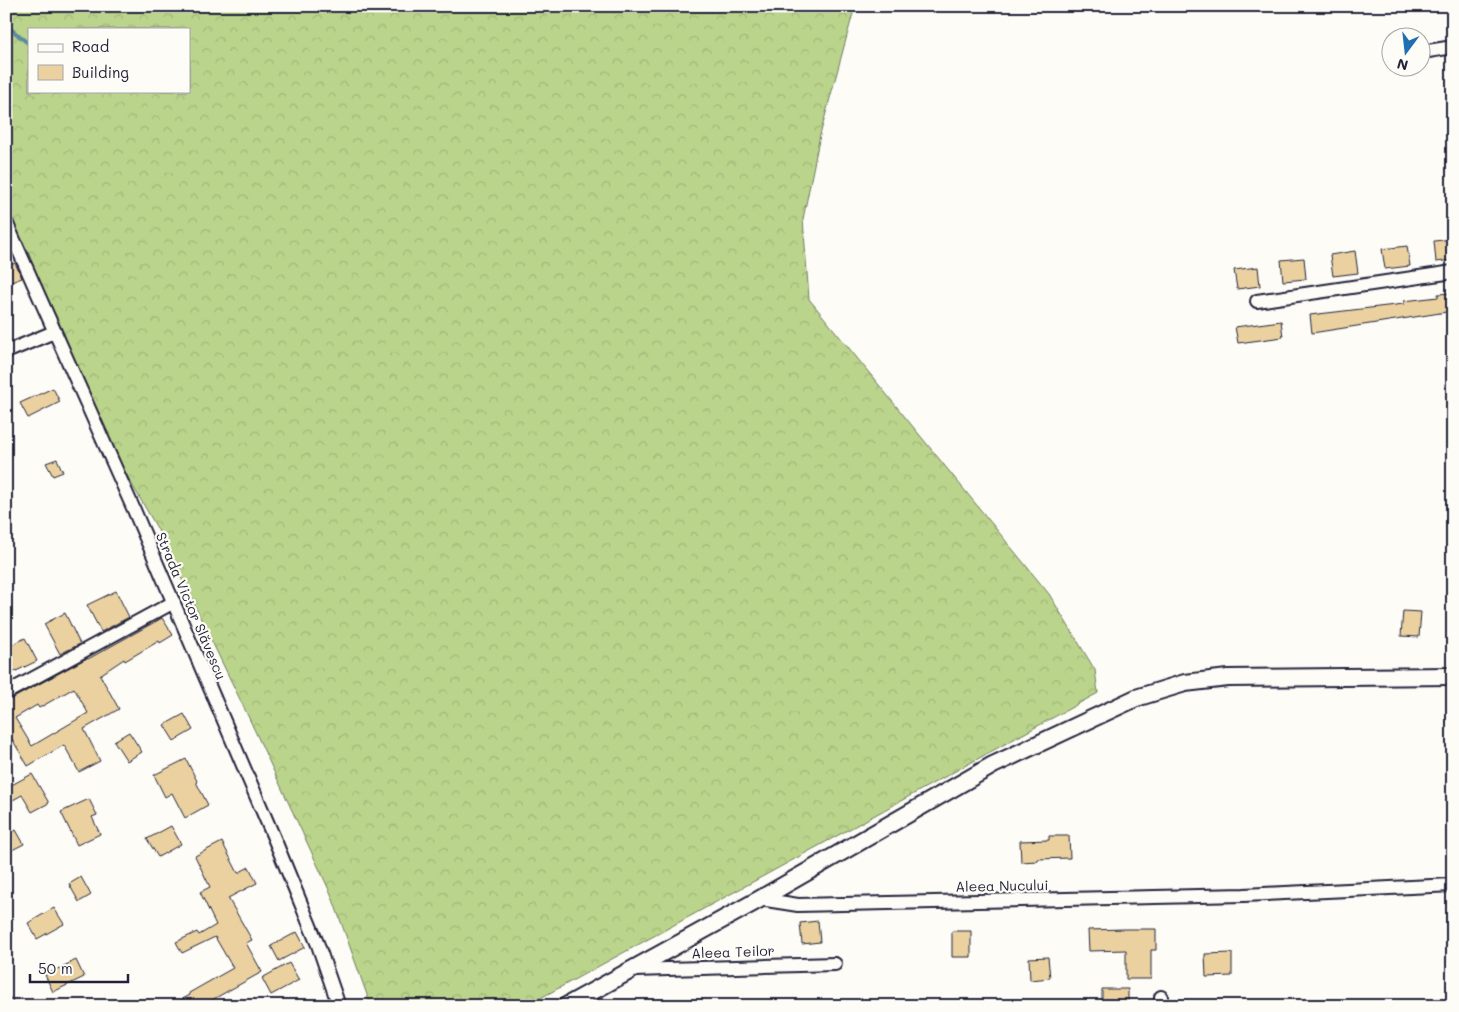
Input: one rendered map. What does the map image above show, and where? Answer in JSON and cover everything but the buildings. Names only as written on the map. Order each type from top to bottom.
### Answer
[{"type":"main road","points":[[566,1006],[760,899],[994,765],[1136,698],[1185,683],[1228,678],[1453,676]]},
{"type":"street","points":[[1432,50],[1453,47]]},
{"type":"street","name":"Strada Victor Slăvescu","points":[[6,222],[174,602],[307,918],[339,1006]]},
{"type":"street","points":[[1257,301],[1453,272]]},
{"type":"street","points":[[6,352],[54,332]]},
{"type":"street","points":[[6,693],[174,602]]},
{"type":"street","name":"Aleea Nucului","points":[[760,899],[798,905],[1244,895],[1453,885]]},
{"type":"street","name":"Aleea Teilor","points":[[631,970],[835,964]]},
{"type":"green space","points":[[6,6],[855,6],[820,135],[803,219],[809,299],[1049,594],[1095,670],[1098,693],[526,1006],[371,1006],[331,894],[157,528],[103,434],[63,331],[6,209]]},
{"type":"waterway","points":[[6,25],[28,43]]}]
